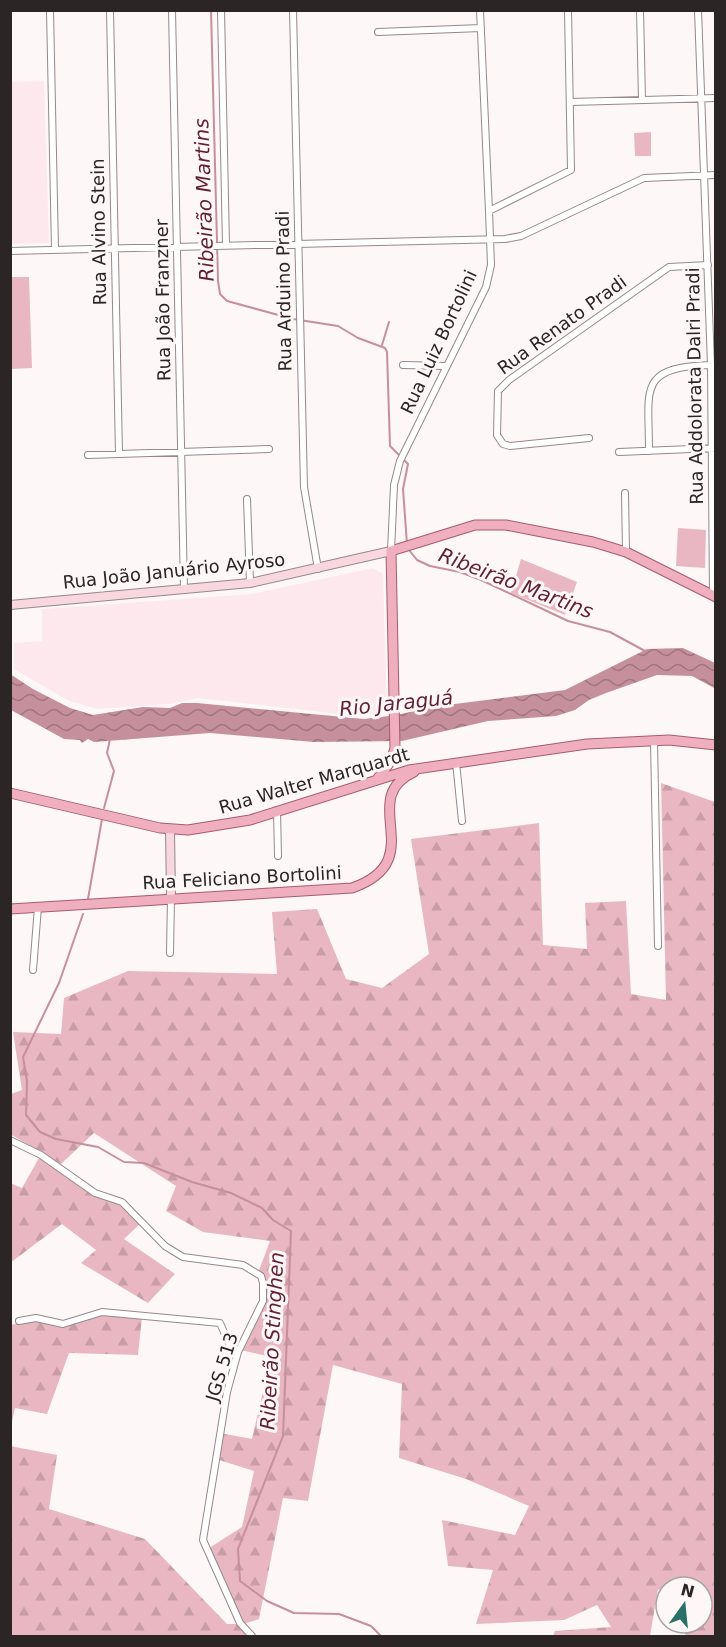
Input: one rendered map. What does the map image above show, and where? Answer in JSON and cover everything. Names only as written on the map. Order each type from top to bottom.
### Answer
[{"type":"main road","name":"Rua João Januário Ayroso","points":[[10,605],[250,583],[392,551],[455,530],[490,524],[593,542],[626,552],[714,596]]},
{"type":"main road","points":[[392,551],[395,747],[391,761],[376,780],[386,784],[391,793],[402,778],[424,767]]},
{"type":"main road","name":"Rua Walter Marquardt","points":[[10,793],[170,830],[226,825],[376,780],[424,767],[456,762],[587,744],[686,741],[716,745]]},
{"type":"main road","name":"Rua Feliciano Bortolini","points":[[10,909],[352,888],[368,883],[387,866],[390,855],[391,793]]},
{"type":"main road","points":[[170,830],[171,898]]},
{"type":"street","points":[[50,10],[55,250]]},
{"type":"street","name":"Rua Alvino Stein","points":[[110,10],[119,454]]},
{"type":"street","name":"Rua João Franzner","points":[[172,10],[184,589]]},
{"type":"street","points":[[220,245],[221,10]]},
{"type":"street","name":"Rua Arduino Pradi","points":[[292,10],[304,487],[318,569]]},
{"type":"street","name":"Rua Luiz Bortolini","points":[[392,551],[394,485],[400,461],[490,277],[480,10]]},
{"type":"street","points":[[489,211],[571,170],[568,10]]},
{"type":"street","points":[[640,10],[642,100]]},
{"type":"street","name":"Rua Addolorata Dalri Pradi","points":[[698,10],[714,448],[714,596]]},
{"type":"street","points":[[378,32],[481,28]]},
{"type":"street","points":[[571,102],[716,98]]},
{"type":"street","points":[[10,251],[490,240],[521,236],[644,178],[716,175]]},
{"type":"street","name":"Rua Renato Pradi","points":[[589,438],[510,446],[503,444],[497,435],[498,391],[509,380],[669,267],[708,266]]},
{"type":"street","points":[[403,365],[446,366]]},
{"type":"street","points":[[649,451],[649,392],[655,378],[672,368],[711,365]]},
{"type":"street","points":[[619,452],[714,448]]},
{"type":"street","points":[[88,455],[269,449]]},
{"type":"street","points":[[625,493],[626,552]]},
{"type":"street","points":[[247,499],[250,583]]},
{"type":"street","points":[[654,741],[658,946]]},
{"type":"street","points":[[456,762],[462,821]]},
{"type":"street","points":[[278,811],[278,856]]},
{"type":"street","points":[[170,953],[171,898]]},
{"type":"street","points":[[33,970],[38,907]]},
{"type":"street","name":"JGS 513","points":[[10,1140],[41,1155],[95,1193],[128,1206],[165,1246],[183,1257],[243,1265],[257,1272],[263,1283],[263,1301],[238,1352],[227,1392],[203,1540],[240,1623],[252,1636]]},
{"type":"street","points":[[19,1321],[36,1318],[63,1324],[102,1312],[220,1323],[231,1348],[238,1352]]},
{"type":"shaded area","points":[[44,81],[49,243],[11,244],[11,82]]},
{"type":"shaded area","points":[[373,568],[383,574],[387,712],[348,715],[198,698],[169,704],[97,709],[69,701],[14,669],[14,643],[42,641],[42,609],[252,594]]},
{"type":"green space","points":[[651,132],[651,156],[635,156],[634,133]]},
{"type":"green space","points":[[11,277],[29,277],[32,368],[11,369]]},
{"type":"green space","points":[[678,528],[706,530],[705,568],[676,566]]},
{"type":"green space","points":[[521,559],[577,582],[565,615],[511,593]]},
{"type":"green space","points":[[661,783],[715,802],[715,1636],[685,1636],[714,1635],[714,1575],[654,1575],[654,1612],[650,1636],[553,1636],[555,1631],[611,1627],[597,1605],[564,1620],[476,1624],[493,1570],[448,1566],[442,1520],[515,1535],[529,1506],[466,1479],[399,1458],[402,1384],[333,1365],[308,1501],[283,1498],[259,1619],[241,1625],[251,1636],[11,1636],[10,1446],[57,1455],[49,1509],[145,1539],[227,1624],[241,1624],[206,1550],[242,1527],[254,1471],[216,1459],[220,1433],[252,1439],[271,1357],[236,1349],[259,1307],[262,1294],[258,1273],[270,1241],[203,1232],[166,1211],[176,1186],[94,1133],[61,1164],[10,1134],[11,1094],[22,1090],[13,1032],[61,1034],[64,998],[128,971],[277,974],[272,912],[317,909],[346,979],[382,988],[429,954],[411,839],[539,823],[543,945],[587,949],[585,903],[626,901],[631,994],[666,1000]]},
{"type":"green space","points":[[39,1158],[93,1195],[121,1203],[141,1223],[124,1239],[175,1274],[148,1303],[81,1263],[96,1250],[62,1224],[10,1263],[10,1183],[22,1188]]},
{"type":"green space","points":[[101,1314],[142,1317],[138,1355],[69,1353],[47,1414],[15,1408],[11,1426],[11,1325],[33,1320],[65,1326]]},
{"type":"water","points":[[683,648],[715,663],[716,689],[692,676],[657,675],[606,693],[589,700],[575,710],[556,716],[488,721],[402,741],[314,742],[210,733],[94,742],[88,739],[82,743],[80,740],[64,739],[11,710],[10,674],[70,708],[93,715],[143,707],[170,708],[182,703],[197,703],[364,719],[397,715],[431,707],[565,690],[647,649]]},
{"type":"waterway","name":"Ribeirão Martins","points":[[211,10],[220,294],[227,301],[293,319],[338,326],[358,338],[385,348],[390,446],[408,464],[403,489],[407,544]]},
{"type":"waterway","points":[[382,345],[389,322]]},
{"type":"waterway","name":"Ribeirão Martins","points":[[409,550],[417,560],[430,566],[460,572],[481,580],[568,621],[610,632],[645,651]]},
{"type":"waterway","name":"Ribeirão Stinghen","points":[[104,808],[114,771],[107,753],[110,739]]},
{"type":"waterway","name":"Ribeirão Stinghen","points":[[88,899],[102,819]]},
{"type":"waterway","name":"Ribeirão Stinghen","points":[[83,914],[59,983],[23,1057],[27,1081],[26,1115],[40,1132],[56,1139],[98,1147],[124,1162],[144,1163],[192,1182],[231,1193],[262,1208],[273,1220],[291,1231],[283,1436],[238,1549],[240,1581],[267,1601],[294,1613],[339,1614],[371,1626],[381,1636]]},
{"type":"water label","name":"Rio Jaraguá","points":[[396,703]]}]
